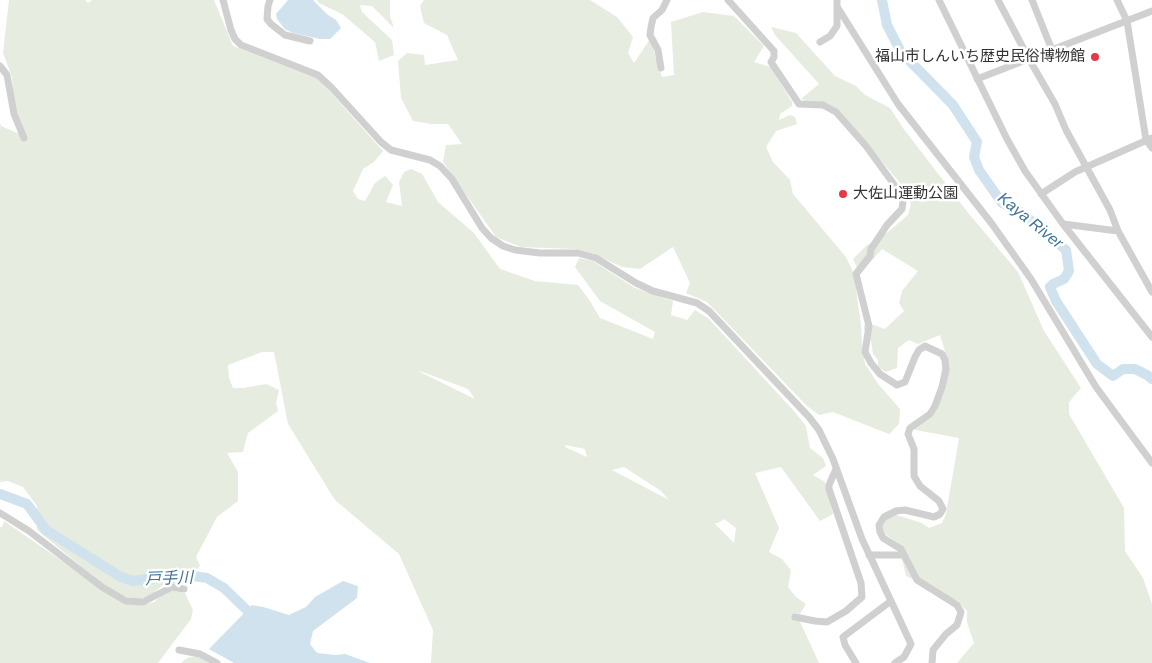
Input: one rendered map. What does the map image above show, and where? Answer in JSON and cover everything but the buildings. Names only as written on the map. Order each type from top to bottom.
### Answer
[{"type":"street","points":[[223,0],[231,30],[235,39],[241,45],[318,75],[381,142],[391,150],[430,160],[440,166],[452,179],[482,228],[491,238],[503,246],[515,250],[540,253],[578,253],[596,258],[636,283],[653,291],[697,303],[709,311],[819,430],[869,555],[911,644],[904,657],[895,663]]},
{"type":"street","points":[[270,0],[268,19],[271,24],[286,35],[310,41]]},
{"type":"street","points":[[661,68],[658,50],[650,35],[650,27],[653,18],[662,10],[667,0]]},
{"type":"street","points":[[728,0],[774,50],[774,57],[771,62],[799,104],[823,105],[836,112],[866,146],[903,201],[902,209],[886,225],[871,249],[870,256],[856,274],[869,326],[865,352],[880,374],[897,385],[906,382],[915,357],[919,350],[925,346],[942,354],[945,360],[946,370],[935,406],[930,414],[910,428],[908,434],[914,450],[914,476],[920,486],[939,501],[943,508],[940,514],[934,516],[904,510],[896,511],[884,517],[879,525],[880,532],[884,538],[898,546],[917,580],[957,605],[961,612],[958,626],[946,634],[933,650],[932,663]]},
{"type":"street","points":[[939,0],[1007,139],[1041,194],[1152,337]]},
{"type":"street","points":[[998,0],[1055,104],[1066,130],[1110,210],[1118,231],[1152,292]]},
{"type":"street","points":[[1032,0],[1052,50]]},
{"type":"street","points":[[1118,0],[1127,21],[1152,148]]},
{"type":"street","points":[[820,42],[830,36],[837,26],[838,4]]},
{"type":"street","points":[[838,4],[898,104],[992,224],[1031,279],[1096,387],[1152,463]]},
{"type":"street","points":[[977,79],[1152,11]]},
{"type":"street","points":[[0,66],[7,75],[14,114],[24,138]]},
{"type":"street","points":[[1041,194],[1075,172],[1149,139]]},
{"type":"street","points":[[1063,224],[1118,231]]},
{"type":"street","points":[[795,617],[827,622],[846,611],[862,597],[861,583],[831,497],[829,485],[836,469]]},
{"type":"street","points":[[0,513],[29,531],[102,587],[126,601],[143,602],[172,587],[184,589]]},
{"type":"street","points":[[869,555],[904,555]]},
{"type":"street","points":[[856,663],[845,645],[843,637],[891,601]]},
{"type":"street","points":[[179,650],[200,654],[216,663]]},
{"type":"shaded area","points":[[9,0],[85,0],[88,3],[92,0],[214,0],[233,46],[317,78],[383,151],[374,162],[363,169],[353,191],[358,199],[365,201],[375,183],[385,176],[393,185],[386,202],[402,206],[399,182],[404,172],[411,169],[422,174],[438,202],[474,233],[500,269],[535,281],[578,285],[600,318],[653,339],[655,332],[600,301],[575,267],[579,258],[593,261],[635,288],[673,301],[671,315],[687,320],[695,310],[709,319],[806,426],[810,448],[823,458],[826,466],[813,475],[825,482],[833,514],[820,521],[781,467],[755,473],[779,528],[769,552],[782,559],[791,570],[788,587],[796,597],[806,604],[800,614],[796,613],[819,663],[431,663],[433,630],[399,554],[335,500],[288,424],[274,352],[262,352],[228,365],[229,378],[233,388],[266,384],[279,390],[276,403],[278,411],[248,433],[243,452],[227,453],[238,472],[238,501],[217,517],[196,557],[200,566],[183,584],[164,584],[150,596],[135,600],[122,596],[106,587],[37,530],[37,506],[23,487],[8,481],[0,482],[0,123],[1,126],[22,135],[14,107],[12,77],[3,53]],"holes":[[[420,372],[468,389],[475,399]],[[566,445],[585,449],[587,457],[565,447]],[[624,467],[661,491],[669,500],[612,470]],[[724,519],[736,528],[734,543],[714,523]]]},
{"type":"shaded area","points":[[317,0],[390,0],[390,16],[394,28],[372,6],[360,5],[362,12],[392,40],[394,55],[379,61],[375,42],[342,14],[319,3]]},
{"type":"shaded area","points":[[424,0],[590,0],[617,17],[633,37],[628,53],[634,63],[650,39],[662,77],[674,75],[671,22],[703,12],[734,16],[764,46],[754,62],[771,67],[792,102],[792,106],[780,114],[779,120],[790,115],[795,117],[797,124],[776,131],[766,147],[773,162],[790,180],[793,194],[846,257],[854,274],[865,364],[879,385],[900,409],[899,424],[889,434],[833,412],[819,415],[807,406],[707,302],[686,293],[690,283],[673,247],[640,269],[622,267],[592,253],[575,249],[521,247],[496,237],[443,162],[446,145],[462,144],[448,124],[413,121],[401,98],[398,61],[407,53],[424,55],[425,65],[458,60],[447,35],[424,23],[420,6]]},
{"type":"shaded area","points":[[771,27],[796,33],[835,76],[856,86],[865,95],[890,108],[903,128],[969,214],[1018,272],[1044,331],[1081,388],[1069,402],[1069,414],[1124,508],[1125,551],[1143,578],[1152,604],[1152,663],[957,663],[974,643],[967,622],[967,611],[958,601],[906,576],[898,551],[898,543],[882,532],[878,522],[893,514],[922,523],[929,528],[942,523],[946,514],[959,438],[905,428],[926,416],[936,402],[945,351],[940,335],[918,344],[909,340],[898,348],[897,368],[886,372],[878,367],[878,360],[873,354],[871,341],[864,329],[864,325],[874,325],[885,329],[904,311],[899,303],[902,291],[918,271],[882,249],[860,274],[853,259],[866,246],[888,232],[908,215],[911,204],[900,183],[839,110],[826,103],[810,102],[801,99],[819,84],[775,35]]},
{"type":"shaded area","points":[[4,521],[120,601],[141,605],[154,602],[164,593],[172,590],[185,593],[193,610],[191,619],[158,663],[0,663],[0,527],[2,527]]},
{"type":"shaded area","points":[[197,656],[211,663],[181,663],[187,658]]},
{"type":"water","points":[[288,0],[313,0],[336,20],[341,28],[330,39],[320,39],[293,33],[285,29],[277,19],[276,14]]},
{"type":"water","points":[[343,581],[358,586],[357,598],[313,631],[310,644],[317,653],[345,654],[370,663],[234,663],[209,649],[252,605],[289,615],[306,607],[315,597]]},
{"type":"waterway","name":"Kaya River","points":[[882,0],[887,25],[901,52],[953,105],[977,142],[974,157],[979,170],[1002,203],[1017,209],[1066,250],[1069,271],[1064,279],[1050,287],[1056,301],[1097,364],[1113,376],[1123,369],[1135,369],[1152,379]]},
{"type":"waterway","name":"戸手川","points":[[0,494],[27,504],[46,530],[121,577],[133,581],[177,575],[207,578],[224,588],[256,619]]},
{"type":"place","name":"福山市しんいち歴史民俗博物館","points":[[1095,57]]},
{"type":"place","name":"大佐山運動公園","points":[[843,194]]}]
